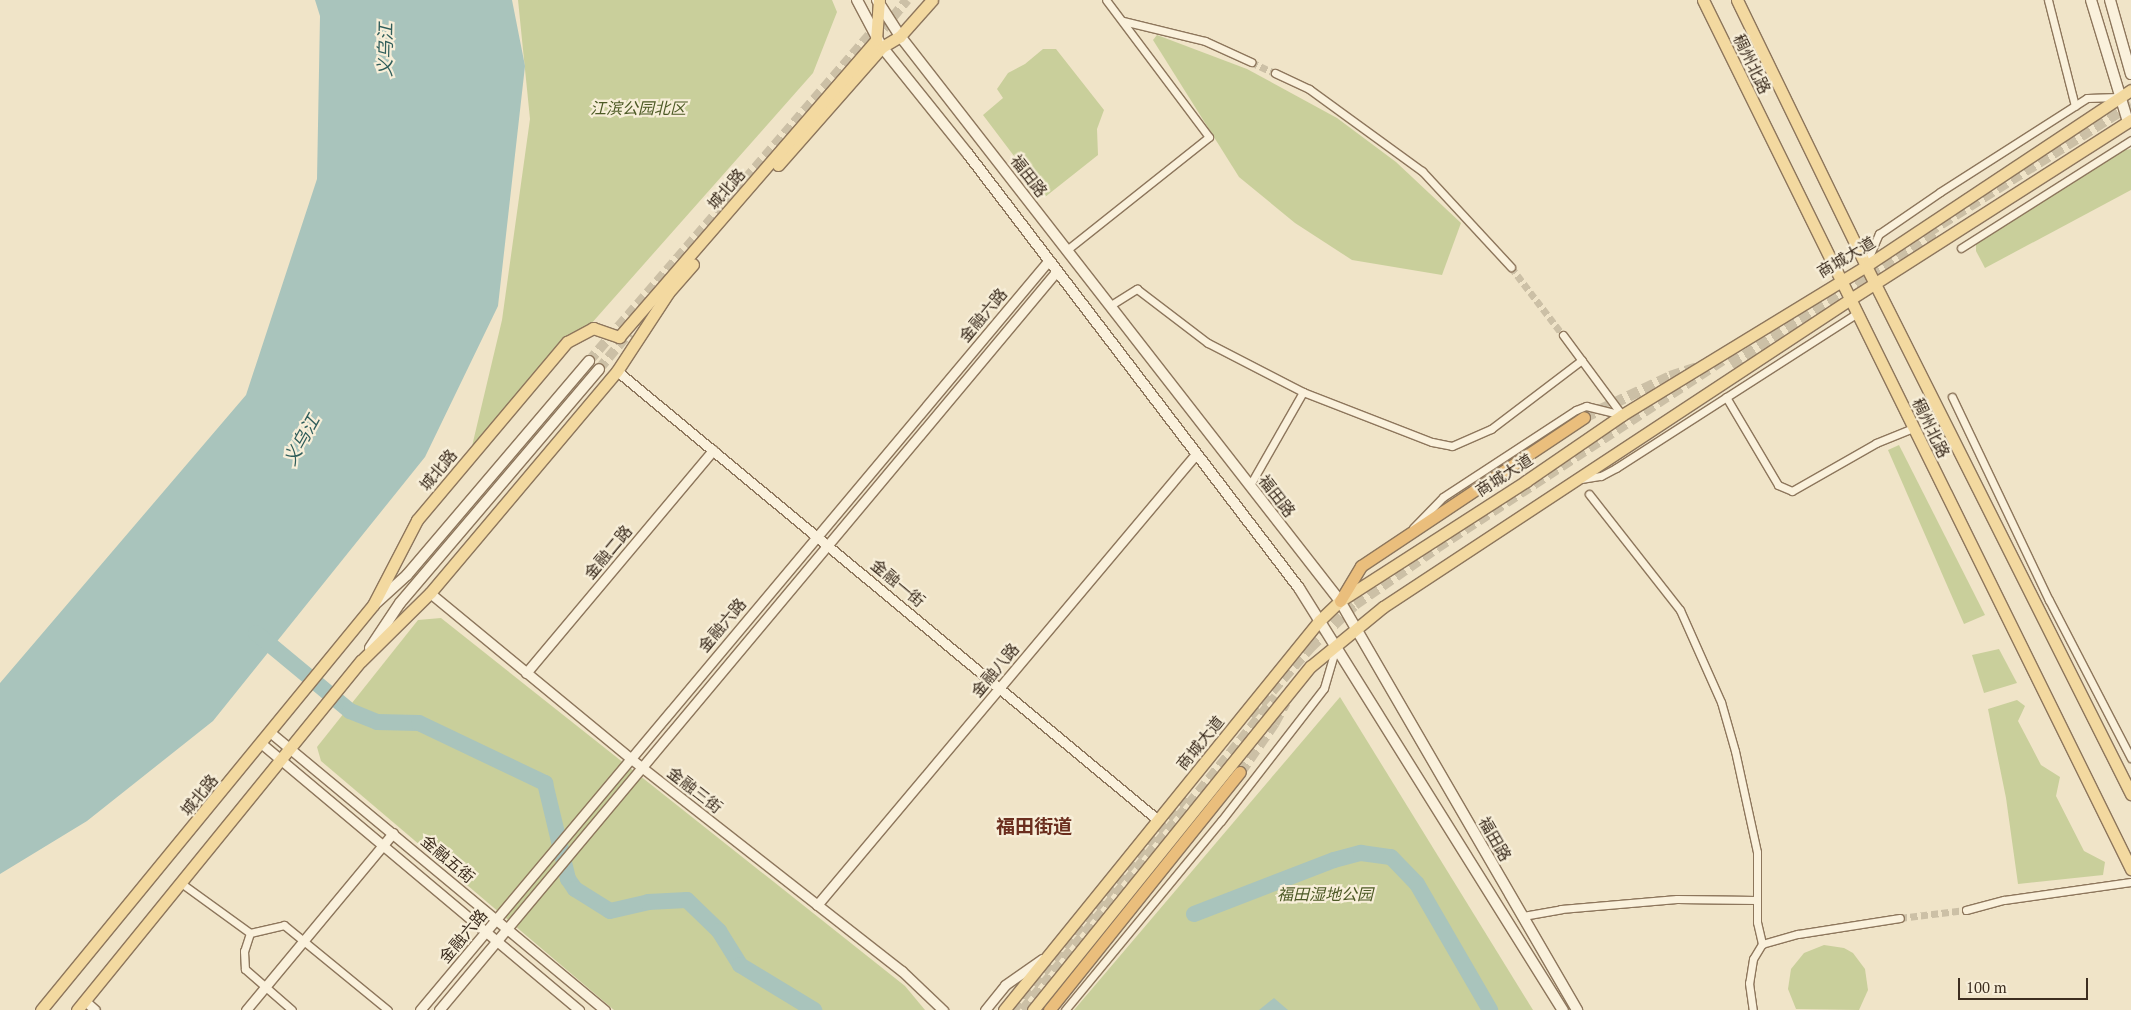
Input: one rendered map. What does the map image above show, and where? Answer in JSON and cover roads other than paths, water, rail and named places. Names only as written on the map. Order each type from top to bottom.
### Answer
[{"type":"highway","points":[[1340,601],[1361,566],[1584,417]]},
{"type":"highway","points":[[1049,1010],[1240,772]]},
{"type":"main road","name":"福田路","points":[[857,0],[879,44],[1058,271],[1299,588],[1563,1010]]},
{"type":"main road","name":"福田路","points":[[878,0],[900,36],[1068,249],[1340,601],[1577,1010]]},
{"type":"main road","points":[[878,0],[879,44]]},
{"type":"main road","name":"城北路","points":[[41,1010],[262,744],[373,605],[417,520],[567,342],[594,328],[619,337],[879,44],[900,36],[932,0]]},
{"type":"main road","name":"稠州北路","points":[[1703,0],[1839,281],[2131,869]]},
{"type":"main road","name":"稠州北路","points":[[1737,0],[1866,266],[2131,794]]},
{"type":"main road","points":[[1033,1010],[1311,666],[1383,607],[1849,300],[2130,123],[2118,97],[2091,0]]},
{"type":"main road","points":[[2110,0],[2131,74]]},
{"type":"main road","name":"城北路","points":[[77,1010],[361,661],[430,593],[617,370],[674,286],[879,44]]},
{"type":"main road","name":"商城大道","points":[[1004,1010],[1319,620],[1340,601],[1526,481],[1622,415],[1866,266],[2131,90]]},
{"type":"main road","points":[[373,605],[407,574],[589,361]]},
{"type":"main road","points":[[361,661],[400,603],[599,369]]},
{"type":"street","points":[[1068,249],[1209,137],[1106,0]]},
{"type":"street","points":[[2048,0],[2075,106]]},
{"type":"street","points":[[1123,21],[1206,41],[1251,62]]},
{"type":"street","points":[[1275,73],[1309,89],[1422,171],[1512,267]]},
{"type":"street","points":[[1866,266],[1879,234],[2087,98],[2118,97]]},
{"type":"street","points":[[1961,248],[2131,140]]},
{"type":"street","name":"金融六路","points":[[420,1010],[1049,260]]},
{"type":"street","name":"金融六路","points":[[439,1010],[1058,271]]},
{"type":"street","points":[[1111,305],[1136,288],[1208,343],[1303,392],[1432,442],[1452,446],[1491,429],[1547,390],[1582,360]]},
{"type":"street","points":[[1576,480],[1609,472],[1856,314]]},
{"type":"street","points":[[1563,335],[1622,415]]},
{"type":"street","name":"金融一街","points":[[617,370],[1158,820]]},
{"type":"street","points":[[1250,484],[1303,392]]},
{"type":"street","points":[[1952,397],[2049,600],[2131,758]]},
{"type":"street","points":[[1726,398],[1778,485],[1792,491],[1876,443],[1913,428]]},
{"type":"street","points":[[1407,536],[1428,510],[1443,498],[1576,410],[1586,406],[1622,415]]},
{"type":"street","name":"金融二路","points":[[526,673],[713,450]]},
{"type":"street","name":"金融八路","points":[[817,905],[1196,454]]},
{"type":"street","points":[[1589,494],[1680,610],[1721,702],[1735,751],[1757,852],[1756,900],[1762,944],[1753,960],[1749,983],[1753,1010]]},
{"type":"street","name":"金融三街","points":[[430,593],[642,768],[902,971],[943,1010]]},
{"type":"street","points":[[1065,1010],[1220,821],[1324,688],[1336,647]]},
{"type":"street","name":"金融五街","points":[[271,733],[292,747],[605,1010]]},
{"type":"street","name":"金融五街","points":[[262,744],[280,762],[579,1010]]},
{"type":"street","points":[[246,1010],[393,833]]},
{"type":"street","points":[[1966,910],[2004,900],[2131,882]]},
{"type":"street","points":[[181,883],[250,933],[284,925],[388,1010]]},
{"type":"street","points":[[1522,916],[1561,909],[1677,899],[1756,900]]},
{"type":"street","points":[[1762,944],[1798,934],[1900,918]]},
{"type":"street","points":[[250,933],[244,951],[245,969],[292,1010]]},
{"type":"street","points":[[985,1010],[1006,985],[1050,953]]},
{"type":"street","points":[[85,1001],[95,1010]]},
{"type":"water","name":"义乌江","points":[[315,0],[512,0],[525,66],[498,306],[425,457],[213,721],[87,821],[0,874],[0,683],[246,395],[317,179],[320,16]]},
{"type":"water","points":[[1274,998],[1288,1010],[1259,1010]]},
{"type":"waterway","points":[[256,633],[350,711],[377,722],[419,723],[545,783],[568,879],[575,889],[610,911],[648,902],[687,900],[719,931],[740,965],[814,1010]]},
{"type":"waterway","points":[[1194,914],[1334,860],[1361,853],[1391,857],[1417,884],[1490,1010]]},
{"type":"tunnel","points":[[874,40],[907,0]]},
{"type":"tunnel","points":[[589,361],[875,29]]},
{"type":"tunnel","points":[[1251,62],[1275,73]]},
{"type":"tunnel","points":[[1927,232],[2131,104]]},
{"type":"tunnel","points":[[1731,364],[1938,231]]},
{"type":"tunnel","points":[[1511,267],[1563,335]]},
{"type":"tunnel","points":[[599,369],[629,333]]},
{"type":"tunnel","points":[[1250,715],[1310,647],[1355,604],[1437,547],[1737,350]]},
{"type":"tunnel","points":[[1584,417],[1670,376],[1697,367]]},
{"type":"tunnel","points":[[1023,1010],[1276,696]]},
{"type":"tunnel","points":[[1240,772],[1274,723],[1285,702]]},
{"type":"tunnel","points":[[1012,1010],[1187,793]]},
{"type":"tunnel","points":[[1900,918],[1966,910]]},
{"type":"district","name":"福田街道","points":[[1034,826]]},
{"type":"park label","name":"江滨公园北区","points":[[638,108]]},
{"type":"park label","name":"福田湿地公园","points":[[1325,894]]}]
